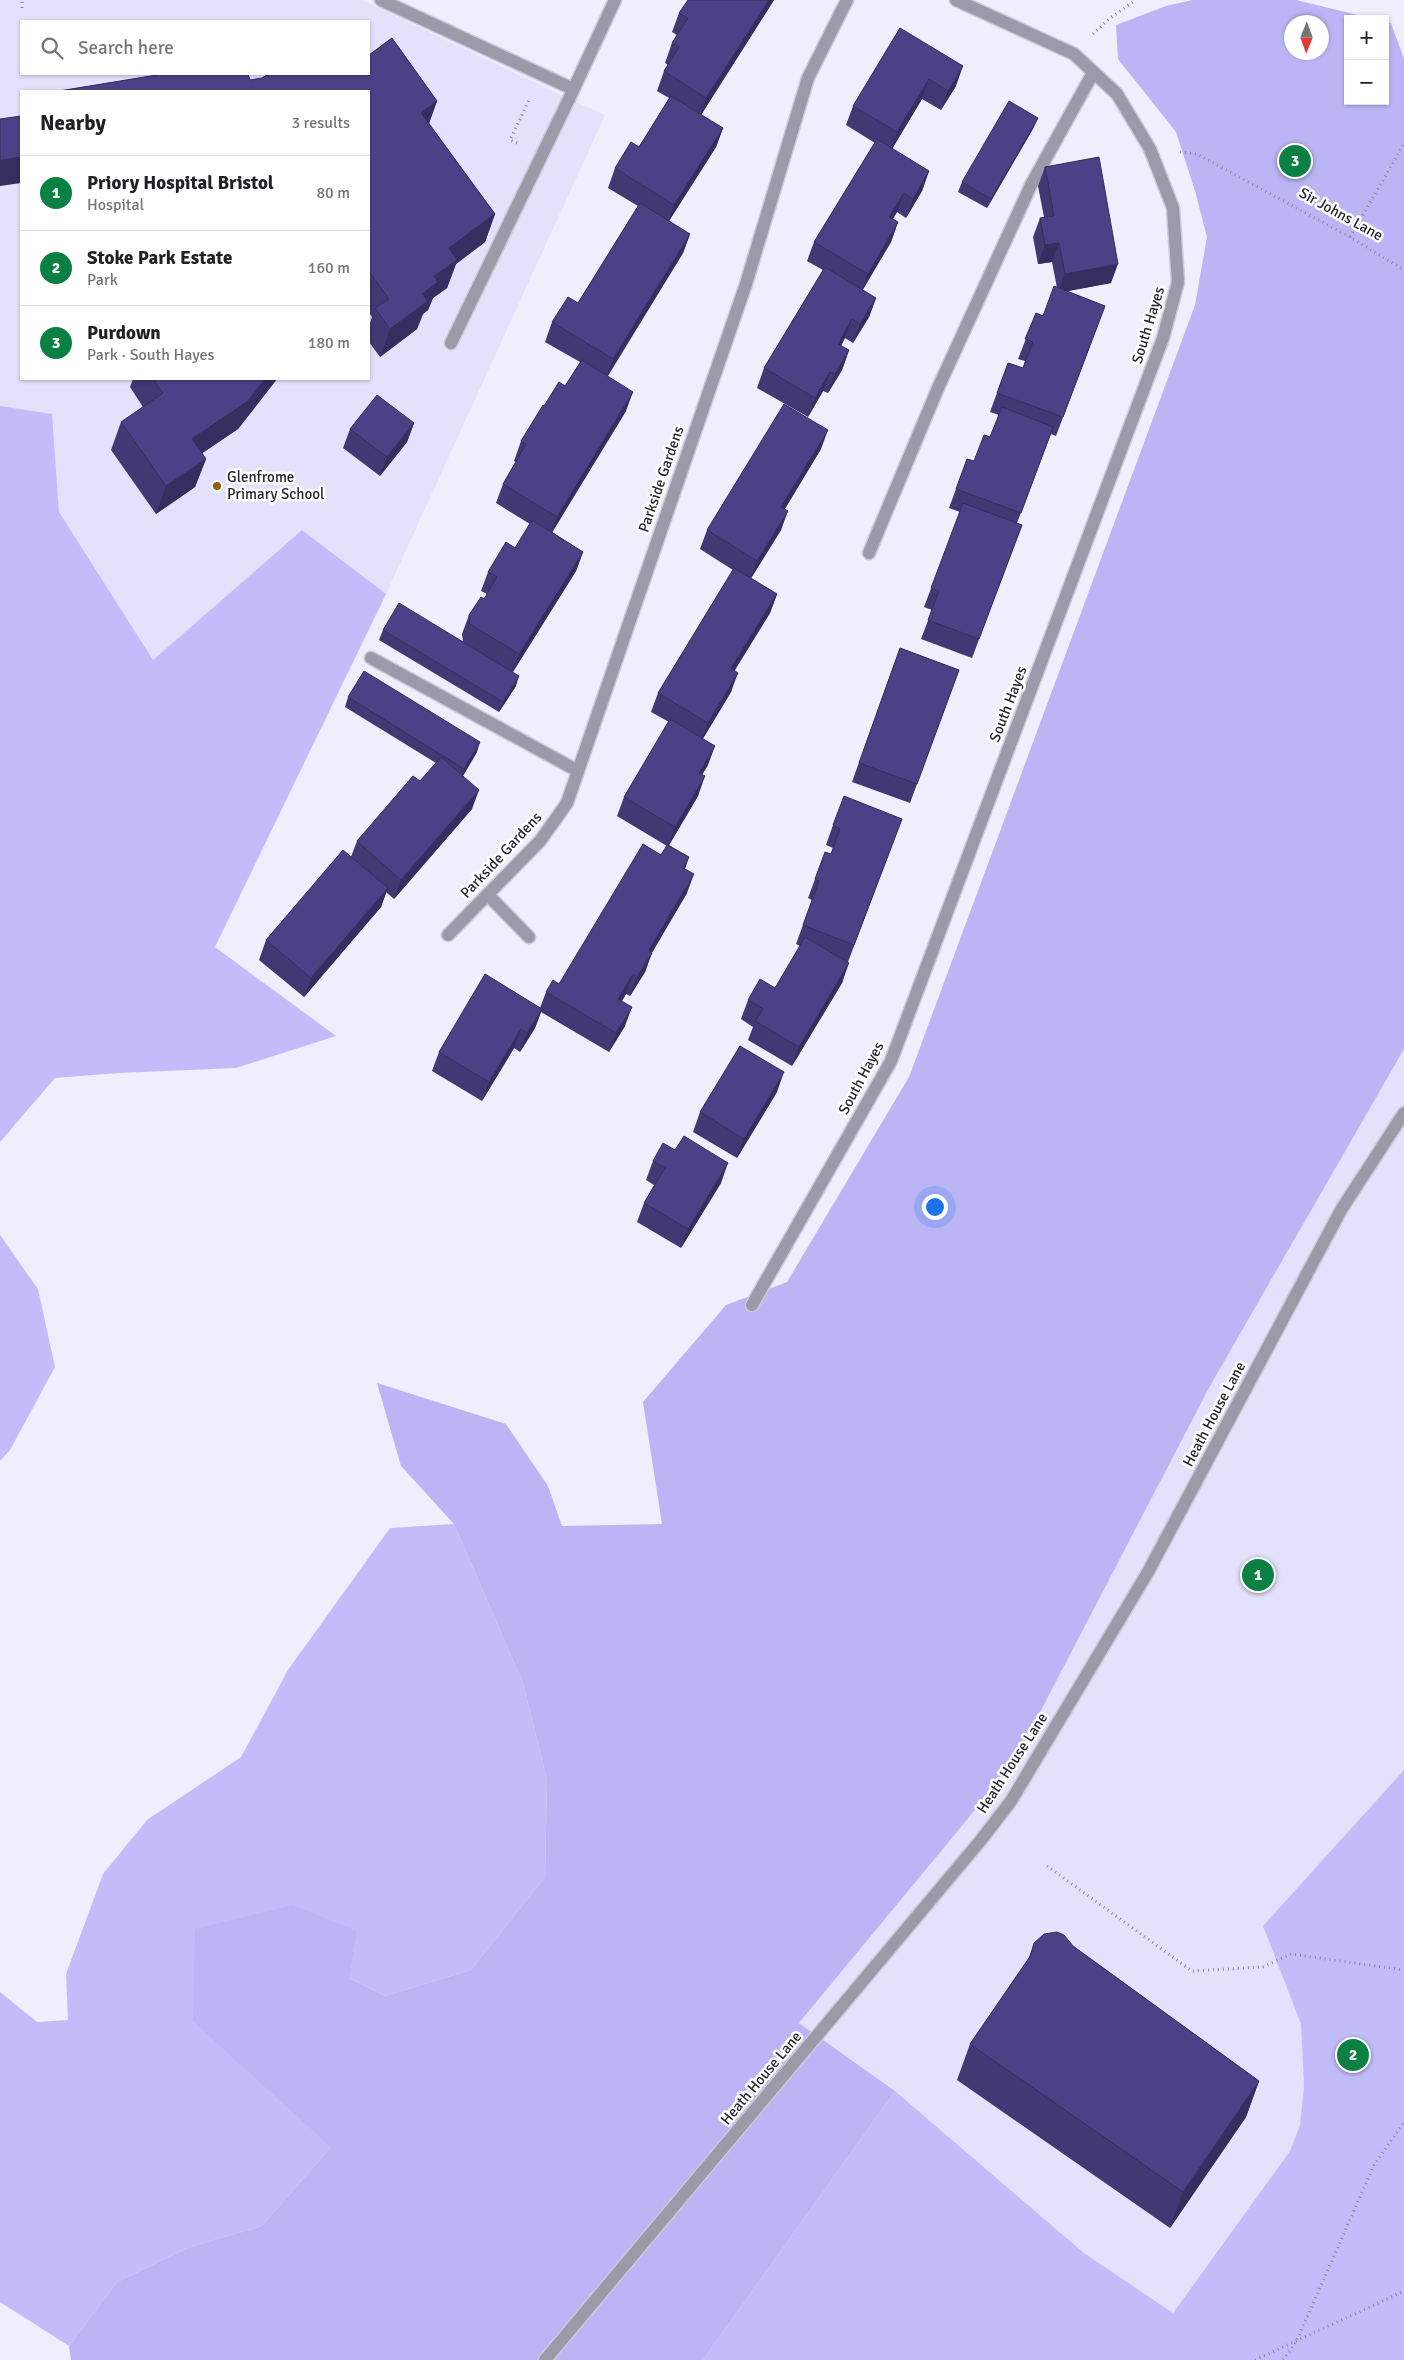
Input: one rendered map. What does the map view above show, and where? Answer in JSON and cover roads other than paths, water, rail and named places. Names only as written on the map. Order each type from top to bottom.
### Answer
[{"type":"street","points":[[382,0],[571,94]]},
{"type":"street","points":[[451,343],[615,0]]},
{"type":"street","name":"Parkside Gardens","points":[[448,936],[540,841],[567,803],[746,284],[808,78],[847,0]]},
{"type":"street","points":[[869,553],[938,388],[1031,185],[1093,73],[1074,54],[956,0]]},
{"type":"street","name":"South Hayes","points":[[752,1305],[891,1061],[1163,338],[1178,282],[1173,208],[1150,149],[1117,94],[1093,73]]},
{"type":"street","points":[[371,658],[578,771]]},
{"type":"street","points":[[488,894],[529,937]]},
{"type":"street","name":"Heath House Lane","points":[[545,2360],[981,1840],[1011,1801],[1148,1572],[1341,1210],[1404,1113]]},
{"type":"place","name":"Purdown","points":[[1295,161]]},
{"type":"place","name":"Glenfrome Primary School","points":[[217,486]]},
{"type":"place","name":"Priory Hospital Bristol","points":[[1258,1575]]},
{"type":"place","name":"Stoke Park Estate","points":[[1353,2055]]}]
